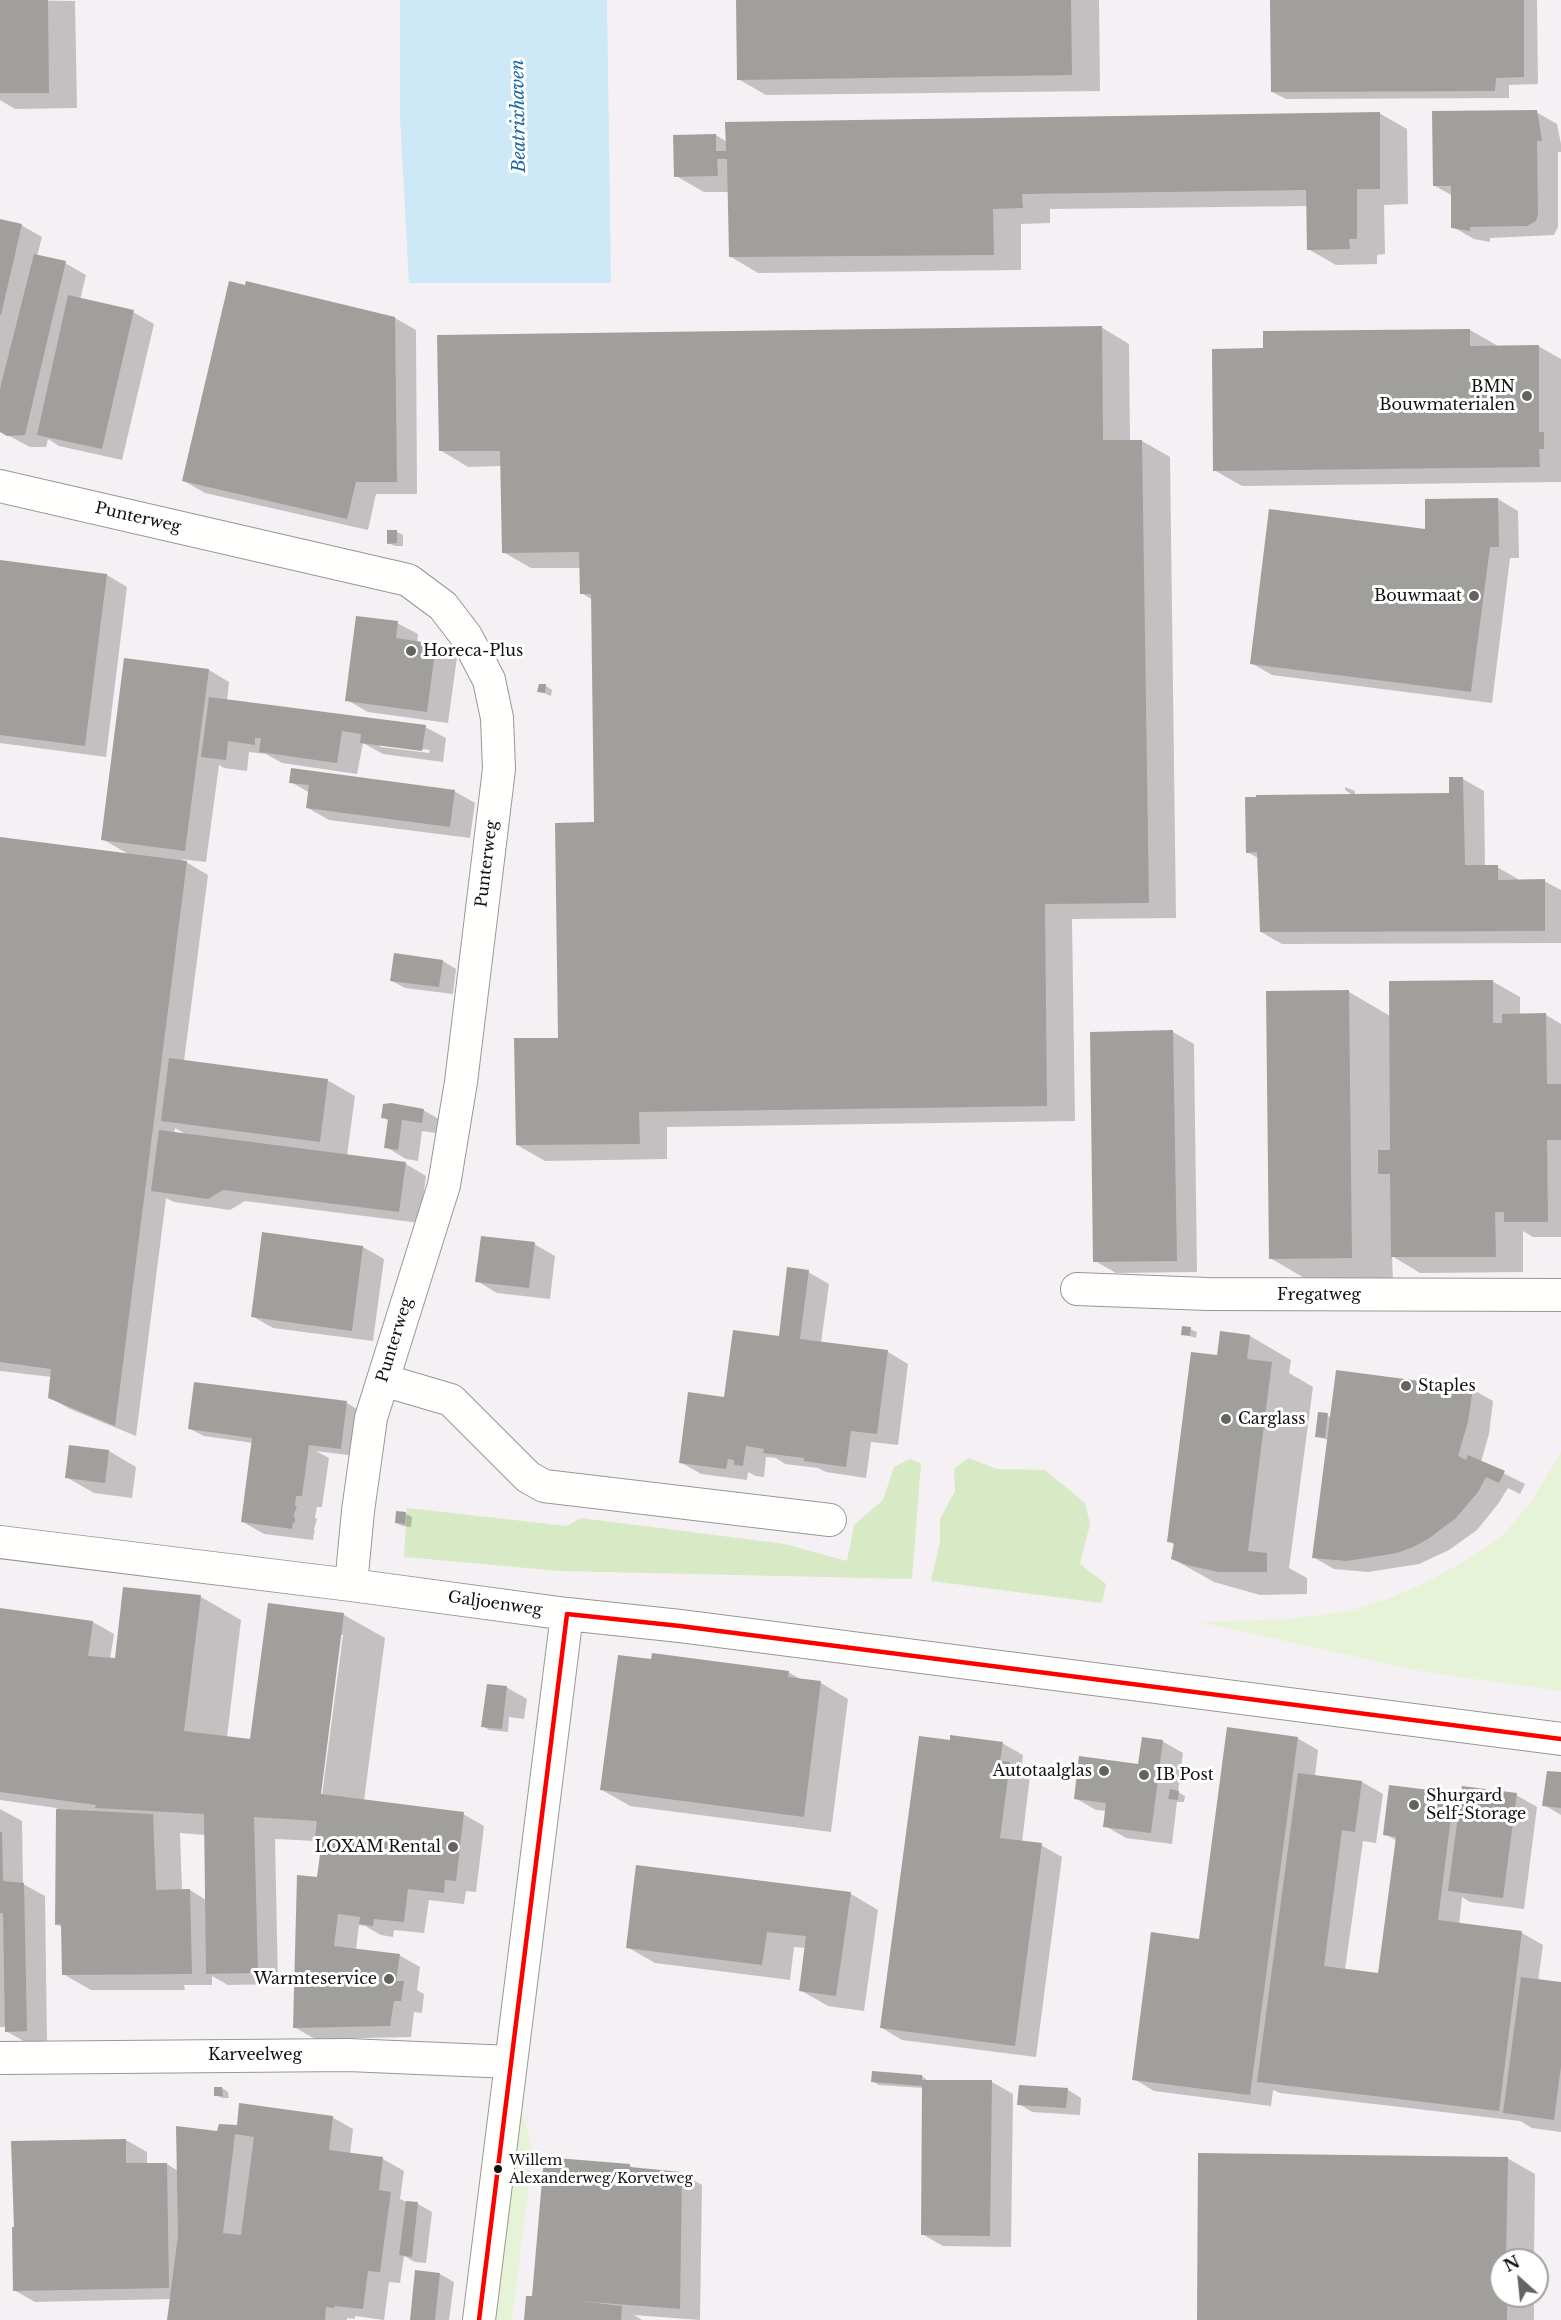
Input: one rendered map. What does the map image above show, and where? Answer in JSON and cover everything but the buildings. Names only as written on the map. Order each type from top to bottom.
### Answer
[{"type":"street","name":"Punterweg","points":[[0,486],[408,580],[443,606],[466,636],[489,680],[497,718],[499,769],[461,1082],[444,1185],[371,1418],[358,1511],[351,1585]]},
{"type":"street","name":"Fregatweg","points":[[1077,1289],[1218,1294],[1561,1295]]},
{"type":"street","points":[[383,1380],[451,1400],[528,1477],[544,1486],[830,1520]]},
{"type":"street","name":"Galjoenweg","points":[[0,1542],[567,1614],[680,1626],[1561,1739]]},
{"type":"street","points":[[479,2320],[567,1614]]},
{"type":"street","name":"Karveelweg","points":[[0,2058],[348,2055],[511,2062]]},
{"type":"shaded area","name":"Beatrixhaven","points":[[0,0],[1561,0],[1561,2320],[0,2320]]},
{"type":"green space","points":[[1561,1452],[1561,1691],[1424,1672],[1200,1622],[1289,1619],[1345,1612],[1388,1599],[1429,1581],[1470,1558],[1504,1534],[1534,1498]]},
{"type":"green space","points":[[968,1458],[997,1469],[1045,1470],[1085,1503],[1090,1524],[1080,1564],[1106,1584],[1102,1603],[931,1581],[940,1542],[940,1519],[955,1491],[954,1469]]},
{"type":"green space","points":[[910,1459],[921,1463],[912,1579],[560,1571],[404,1557],[407,1508],[567,1526],[581,1518],[785,1544],[847,1561],[854,1525],[883,1500],[894,1467]]},
{"type":"green space","points":[[521,2108],[533,2151],[512,2320],[494,2320]]},
{"type":"water","points":[[400,0],[607,0],[611,283],[409,283],[400,117]]},
{"type":"transit line","points":[[567,1614],[680,1626],[1561,1739]]},
{"type":"transit line","points":[[479,2320],[567,1614]]},
{"type":"place","name":"BMN Bouwmaterialen","points":[[1527,396]]},
{"type":"place","name":"Bouwmaat","points":[[1474,596]]},
{"type":"place","name":"Horeca-Plus","points":[[411,651]]},
{"type":"place","name":"Staples","points":[[1406,1386]]},
{"type":"place","name":"Carglass","points":[[1226,1419]]},
{"type":"place","name":"Autotaalglas","points":[[1104,1771]]},
{"type":"place","name":"IB Post","points":[[1144,1775]]},
{"type":"place","name":"Shurgard Self-Storage","points":[[1414,1805]]},
{"type":"place","name":"LOXAM Rental","points":[[453,1847]]},
{"type":"place","name":"Warmteservice","points":[[389,1979]]},
{"type":"place","name":"Willem Alexanderweg/Korvetweg","points":[[498,2169]]}]
